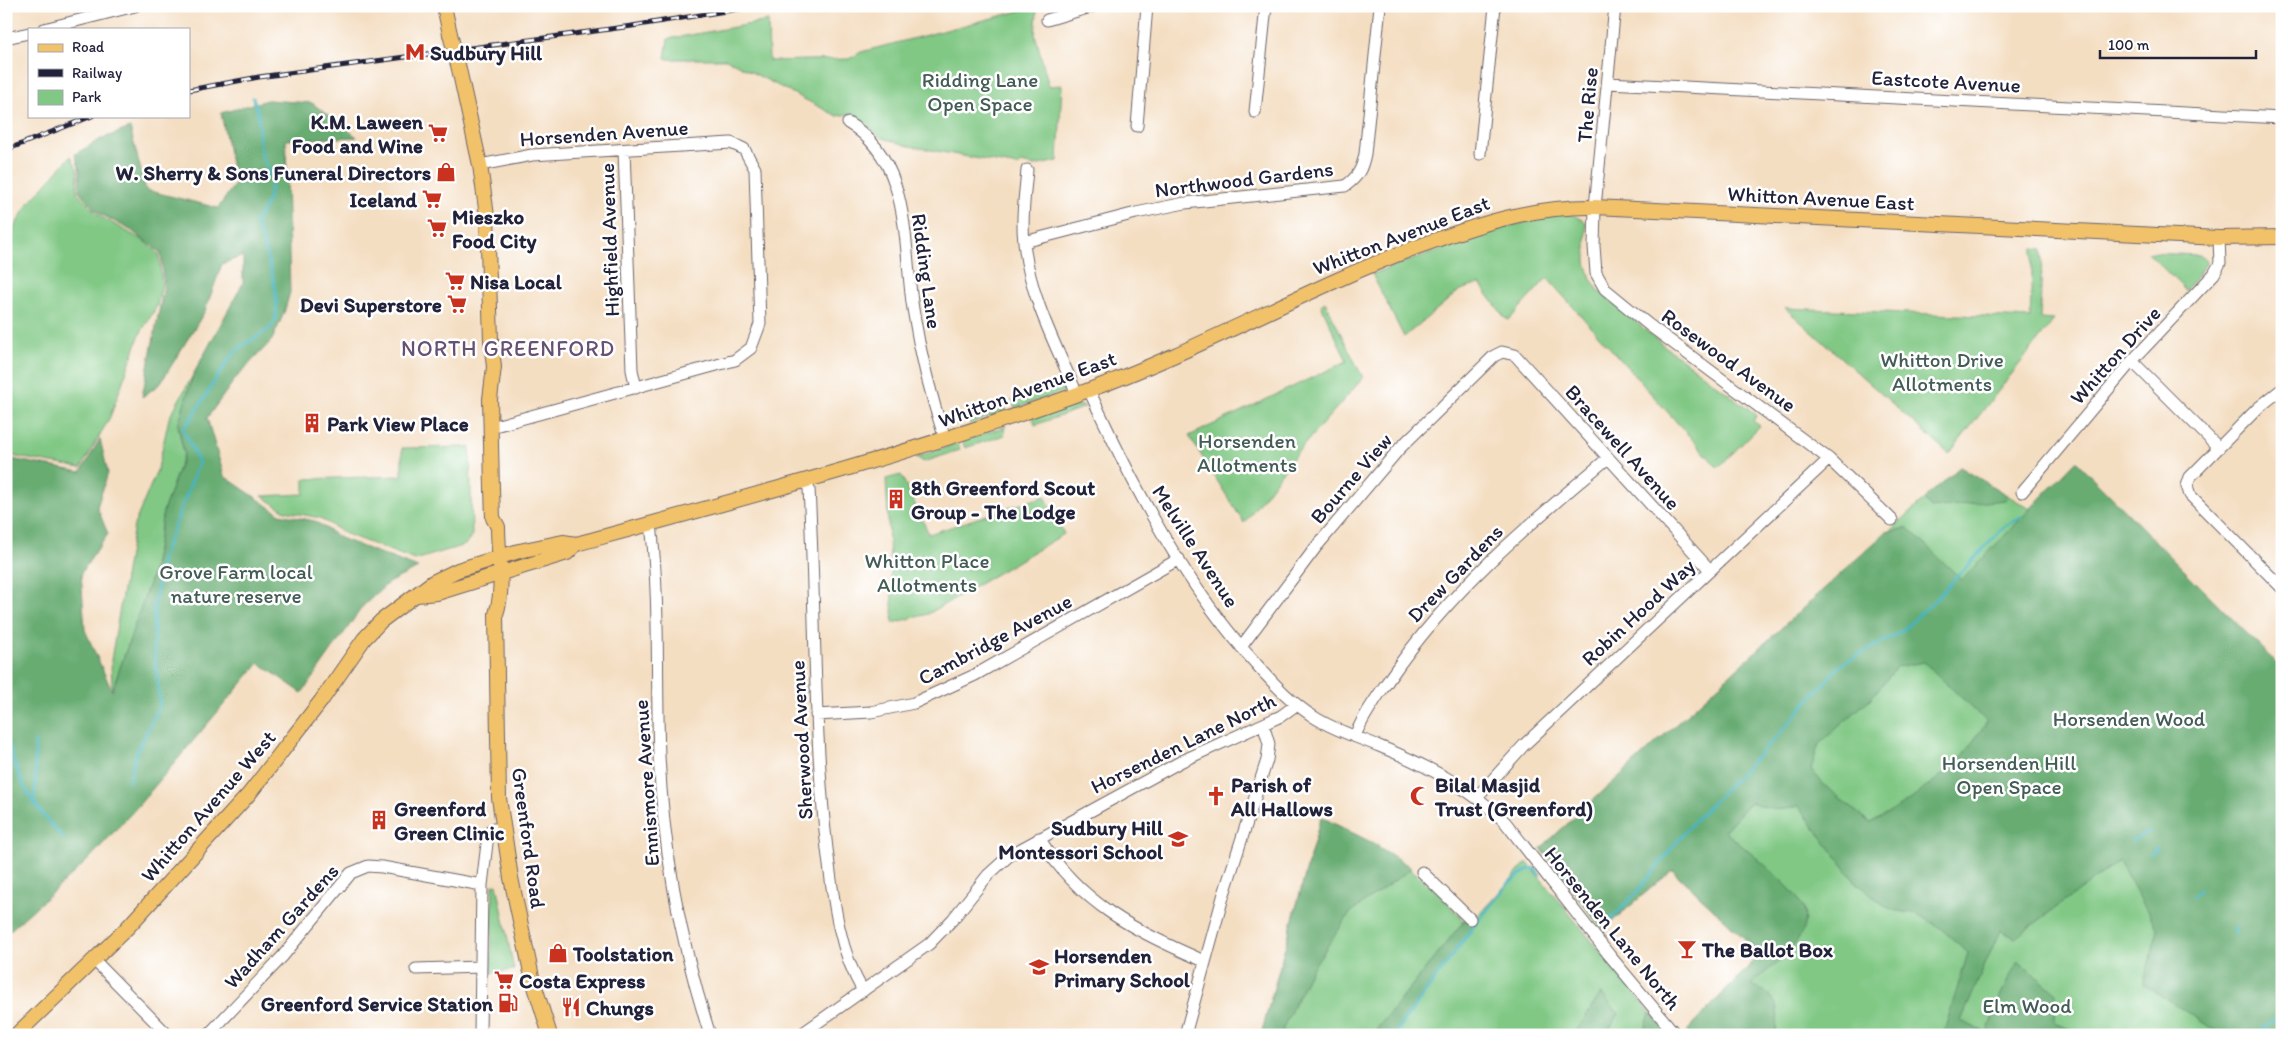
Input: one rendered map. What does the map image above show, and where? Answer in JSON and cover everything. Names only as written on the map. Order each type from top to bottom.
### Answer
[{"type":"main road","name":"Greenford Road","points":[[444,6],[480,165],[487,216],[491,340],[493,349],[491,427],[493,518],[489,528],[499,604],[496,614],[498,782],[511,878],[532,977],[550,1035]]},
{"type":"main road","name":"Whitton Avenue East","points":[[494,557],[563,542],[576,544],[807,482],[945,439],[1083,392],[1176,355],[1362,268],[1506,217],[1534,211],[1564,207],[1595,207],[2219,238],[2282,237]]},
{"type":"main road","name":"Whitton Avenue East","points":[[495,576],[567,553],[576,544]]},
{"type":"main road","name":"Whitton Avenue West","points":[[16,1035],[160,893],[248,794],[321,701],[364,639],[381,621],[417,596],[433,582],[494,557]]},
{"type":"main road","name":"Whitton Avenue West","points":[[417,596],[437,593],[495,576]]},
{"type":"street","points":[[48,28],[135,6]]},
{"type":"street","points":[[1047,20],[1094,6]]},
{"type":"street","points":[[1137,126],[1147,6]]},
{"type":"street","points":[[1255,112],[1266,6]]},
{"type":"street","name":"Northwood Gardens","points":[[1024,242],[1136,213],[1185,204],[1345,186],[1355,178],[1362,168],[1365,154],[1380,6]]},
{"type":"street","points":[[1480,154],[1495,6]]},
{"type":"street","name":"The Rise","points":[[1595,207],[1615,6]]},
{"type":"street","points":[[6,38],[28,33]]},
{"type":"street","name":"Eastcote Avenue","points":[[1608,83],[2282,118]]},
{"type":"street","name":"Ridding Lane","points":[[848,122],[872,141],[890,169],[903,220],[918,342],[945,439]]},
{"type":"street","name":"Horsenden Avenue","points":[[480,165],[532,155],[731,143],[744,149],[755,169],[760,324],[751,348],[735,360],[636,388]]},
{"type":"street","name":"Highfield Avenue","points":[[624,150],[632,370],[636,388]]},
{"type":"street","name":"Melville Avenue","points":[[1027,170],[1024,242],[1028,273],[1039,306],[1083,392],[1140,496],[1179,559],[1207,602],[1240,646],[1296,705]]},
{"type":"street","name":"Rosewood Avenue","points":[[1595,207],[1594,261],[1596,273],[1605,289],[1649,325],[1829,459],[1892,520]]},
{"type":"street","name":"Whitton Drive","points":[[2022,492],[2132,361],[2214,274],[2220,263],[2219,238]]},
{"type":"street","name":"Bracewell Avenue","points":[[1506,352],[1515,355],[1710,570]]},
{"type":"street","name":"Bourne View","points":[[1240,646],[1322,540],[1400,448],[1494,356],[1506,352]]},
{"type":"street","points":[[2132,361],[2219,448]]},
{"type":"street","points":[[491,427],[636,388]]},
{"type":"street","points":[[2282,389],[2258,408],[2190,477],[2187,486],[2190,495],[2282,588]]},
{"type":"street","name":"Drew Gardens","points":[[1354,736],[1408,652],[1461,590],[1507,545],[1608,458]]},
{"type":"street","name":"Robin Hood Way","points":[[1477,797],[1524,745],[1829,459]]},
{"type":"street","name":"Sherwood Avenue","points":[[807,482],[811,535],[816,715],[823,813],[834,899],[844,943],[863,991]]},
{"type":"street","name":"Ennismore Avenue","points":[[651,524],[662,804],[678,916],[688,962],[710,1035]]},
{"type":"street","name":"Cambridge Avenue","points":[[816,715],[894,709],[929,697],[976,675],[1179,559]]},
{"type":"street","name":"Horsenden Lane North","points":[[800,1035],[929,944],[945,929],[1000,862],[1039,838],[1182,761],[1292,710],[1296,705],[1315,718],[1431,769],[1477,797],[1505,822],[1610,956],[1676,1035]]},
{"type":"street","points":[[1185,1035],[1204,961],[1267,760],[1269,744],[1263,724]]},
{"type":"street","points":[[480,1035],[482,885],[488,835],[492,830],[504,828]]},
{"type":"street","points":[[1039,838],[1074,884],[1115,918],[1144,934],[1204,961]]},
{"type":"street","name":"Wadham Gardens","points":[[208,1035],[282,957],[351,873],[368,866],[382,867],[482,885]]},
{"type":"street","points":[[1422,872],[1470,919]]},
{"type":"street","points":[[94,960],[168,1035]]},
{"type":"street","points":[[416,969],[481,967]]},
{"type":"green space","name":"Ridding Lane Open Space","points":[[1035,7],[1037,13],[1035,34],[1049,86],[1062,85],[1058,161],[1034,166],[1021,163],[1018,166],[909,146],[880,137],[866,124],[849,114],[837,116],[726,59],[665,59],[668,39],[768,21],[769,61],[849,59],[861,52]]},
{"type":"green space","name":"Grove Farm local nature reserve","points":[[267,100],[312,103],[357,137],[286,140],[290,292],[284,313],[272,340],[236,378],[207,418],[224,476],[280,514],[315,521],[340,538],[418,568],[388,583],[363,606],[302,693],[259,663],[138,806],[87,861],[6,934],[6,458],[81,472],[100,439],[108,473],[97,507],[108,534],[81,573],[85,630],[112,691],[154,569],[163,512],[184,454],[178,425],[193,375],[243,283],[243,256],[222,264],[205,311],[160,384],[142,397],[164,286],[161,253],[132,231],[97,212],[79,191],[80,171],[75,154],[101,139],[130,128],[146,190],[218,208],[235,184],[221,113]]},
{"type":"green space","points":[[71,156],[78,171],[77,192],[98,215],[144,241],[159,254],[162,285],[157,306],[140,334],[110,417],[81,468],[6,455],[6,242],[27,205]]},
{"type":"green space","points":[[1560,214],[1573,215],[1586,222],[1586,262],[1591,279],[1599,291],[1662,344],[1757,415],[1753,421],[1760,426],[1718,468],[1547,278],[1509,320],[1505,318],[1480,284],[1460,290],[1404,337],[1372,274],[1504,227]]},
{"type":"green space","name":"Whitton Drive Allotments","points":[[2033,249],[2042,250],[2040,319],[2054,320],[1949,454],[1785,308],[2030,318]]},
{"type":"green space","points":[[2148,253],[2200,255],[2207,262],[2186,291]]},
{"type":"green space","name":"Horsenden Allotments","points":[[1325,302],[1363,378],[1295,455],[1244,523],[1189,436],[1347,361],[1321,305]]},
{"type":"green space","points":[[193,375],[178,425],[184,454],[163,512],[154,569],[112,692],[111,660],[134,525],[158,468],[169,418]]},
{"type":"green space","points":[[1061,384],[1064,391],[1015,408],[1012,400]]},
{"type":"green space","points":[[1003,404],[1005,411],[970,424],[968,420],[952,425],[951,421]]},
{"type":"green space","points":[[1072,404],[1074,407],[1081,405],[1085,407],[1035,425],[1033,417]]},
{"type":"green space","points":[[1006,426],[1004,429],[1005,435],[965,448],[962,441]]},
{"type":"green space","points":[[958,443],[960,450],[924,462],[916,457]]},
{"type":"green space","points":[[470,447],[472,535],[465,545],[415,560],[346,534],[320,518],[285,511],[262,496],[304,494],[304,479],[402,476],[402,448]]},
{"type":"green space","name":"Horsenden Wood","points":[[2076,461],[2282,669],[2282,1031],[2279,1035],[2222,1035],[2143,984],[2158,930],[2119,861],[2015,938],[2000,930],[1961,1021],[1987,1033],[2001,994],[2018,961],[2056,993],[2055,1023],[2084,1035],[1943,1035],[1968,953],[1932,922],[1915,914],[1891,909],[1857,884],[1798,806],[1774,809],[1751,802],[1724,831],[1769,868],[1792,891],[1804,910],[1805,921],[1803,929],[1788,952],[1751,985],[1767,993],[1775,1004],[1777,1017],[1774,1035],[1690,1035],[1687,1031],[1761,954],[1672,870],[1602,930],[1541,848],[1886,532],[1908,528],[1962,580]],"holes":[[[1924,662],[1987,722],[1958,762],[1910,800],[1870,823],[1824,785],[1811,769],[1819,744],[1870,699],[1897,667]]]},
{"type":"green space","name":"Horsenden Wood","points":[[1960,467],[2032,510],[2282,677],[2282,1035],[1690,1035],[1687,1031],[1761,954],[1672,870],[1602,930],[1541,848]]},
{"type":"green space","points":[[1960,467],[2008,496],[2005,500],[1931,508],[1924,499]]},
{"type":"green space","name":"Whitton Place Allotments","points":[[901,475],[929,534],[1045,496],[1064,534],[928,614],[893,623],[886,479]]},
{"type":"green space","points":[[1321,817],[1364,839],[1401,862],[1435,890],[1468,926],[1527,862],[1669,1035],[1261,1035]]},
{"type":"green space","points":[[1321,817],[1373,843],[1412,868],[1351,912],[1311,970],[1282,1030],[1290,1035],[1261,1035]]},
{"type":"green space","points":[[497,884],[514,970],[491,973],[493,885]]},
{"type":"green space","points":[[1467,917],[1476,924],[1394,1035],[1372,1035]]},
{"type":"green space","points":[[1601,993],[1619,1014],[1606,1035],[1574,1035]]},
{"type":"green space","points":[[1650,1013],[1669,1035],[1646,1035],[1644,1032]]},
{"type":"waterway","points":[[129,782],[136,753],[160,705],[154,647],[154,607],[162,558],[199,463],[183,429],[235,352],[270,328],[275,319],[277,307],[273,276],[255,222],[267,202],[271,183],[270,174],[261,151],[258,117],[253,98]]},
{"type":"waterway","points":[[1608,922],[1638,891],[1687,829],[1781,732],[1839,666],[1902,631],[1934,601],[2005,526],[2021,517]]},
{"type":"waterway","points":[[34,804],[35,741]]},
{"type":"waterway","points":[[9,744],[18,772],[29,795],[44,816],[64,838]]},
{"type":"waterway","points":[[2132,841],[2149,832]]},
{"type":"waterway","points":[[2150,853],[2157,848]]},
{"type":"waterway","points":[[1394,1035],[1477,922],[1509,883],[1527,870],[1534,868],[1540,875]]},
{"type":"waterway","points":[[2193,896],[2200,890]]},
{"type":"waterway","points":[[2234,934],[2236,928]]},
{"type":"waterway","points":[[2255,1035],[2282,1014]]},
{"type":"railway","points":[[190,90],[259,77],[632,26],[757,6]]},
{"type":"railway","points":[[6,150],[87,118]]},
{"type":"place","name":"Sudbury Hill","points":[[415,52]]},
{"type":"place","name":"K.M. Laween Food and Wine","points":[[438,133]]},
{"type":"place","name":"W. Sherry & Sons Funeral Directors","points":[[446,172]]},
{"type":"place","name":"Iceland","points":[[432,199]]},
{"type":"place","name":"Mieszko Food City","points":[[437,228]]},
{"type":"place","name":"Nisa Local","points":[[455,281]]},
{"type":"place","name":"Devi Superstore","points":[[457,304]]},
{"type":"place","name":"Park View Place","points":[[312,423]]},
{"type":"place","name":"8th Greenford Scout Group - The Lodge","points":[[896,499]]},
{"type":"place","name":"Parish of All Hallows","points":[[1216,796]]},
{"type":"place","name":"Bilal Masjid Trust (Greenford)","points":[[1420,796]]},
{"type":"place","name":"Greenford Green Clinic","points":[[379,820]]},
{"type":"place","name":"Sudbury Hill Montessori School","points":[[1178,839]]},
{"type":"place","name":"The Ballot Box","points":[[1687,949]]},
{"type":"place","name":"Toolstation","points":[[558,953]]},
{"type":"place","name":"Horsenden Primary School","points":[[1039,967]]},
{"type":"place","name":"Costa Express","points":[[504,980]]},
{"type":"place","name":"Greenford Service Station","points":[[508,1003]]},
{"type":"place","name":"Chungs","points":[[571,1007]]},
{"type":"district","name":"NORTH GREENFORD","points":[[508,348]]},
{"type":"park label","name":"Horsenden Hill Open Space","points":[[2009,774]]},
{"type":"park label","name":"Elm Wood","points":[[2027,1005]]}]
